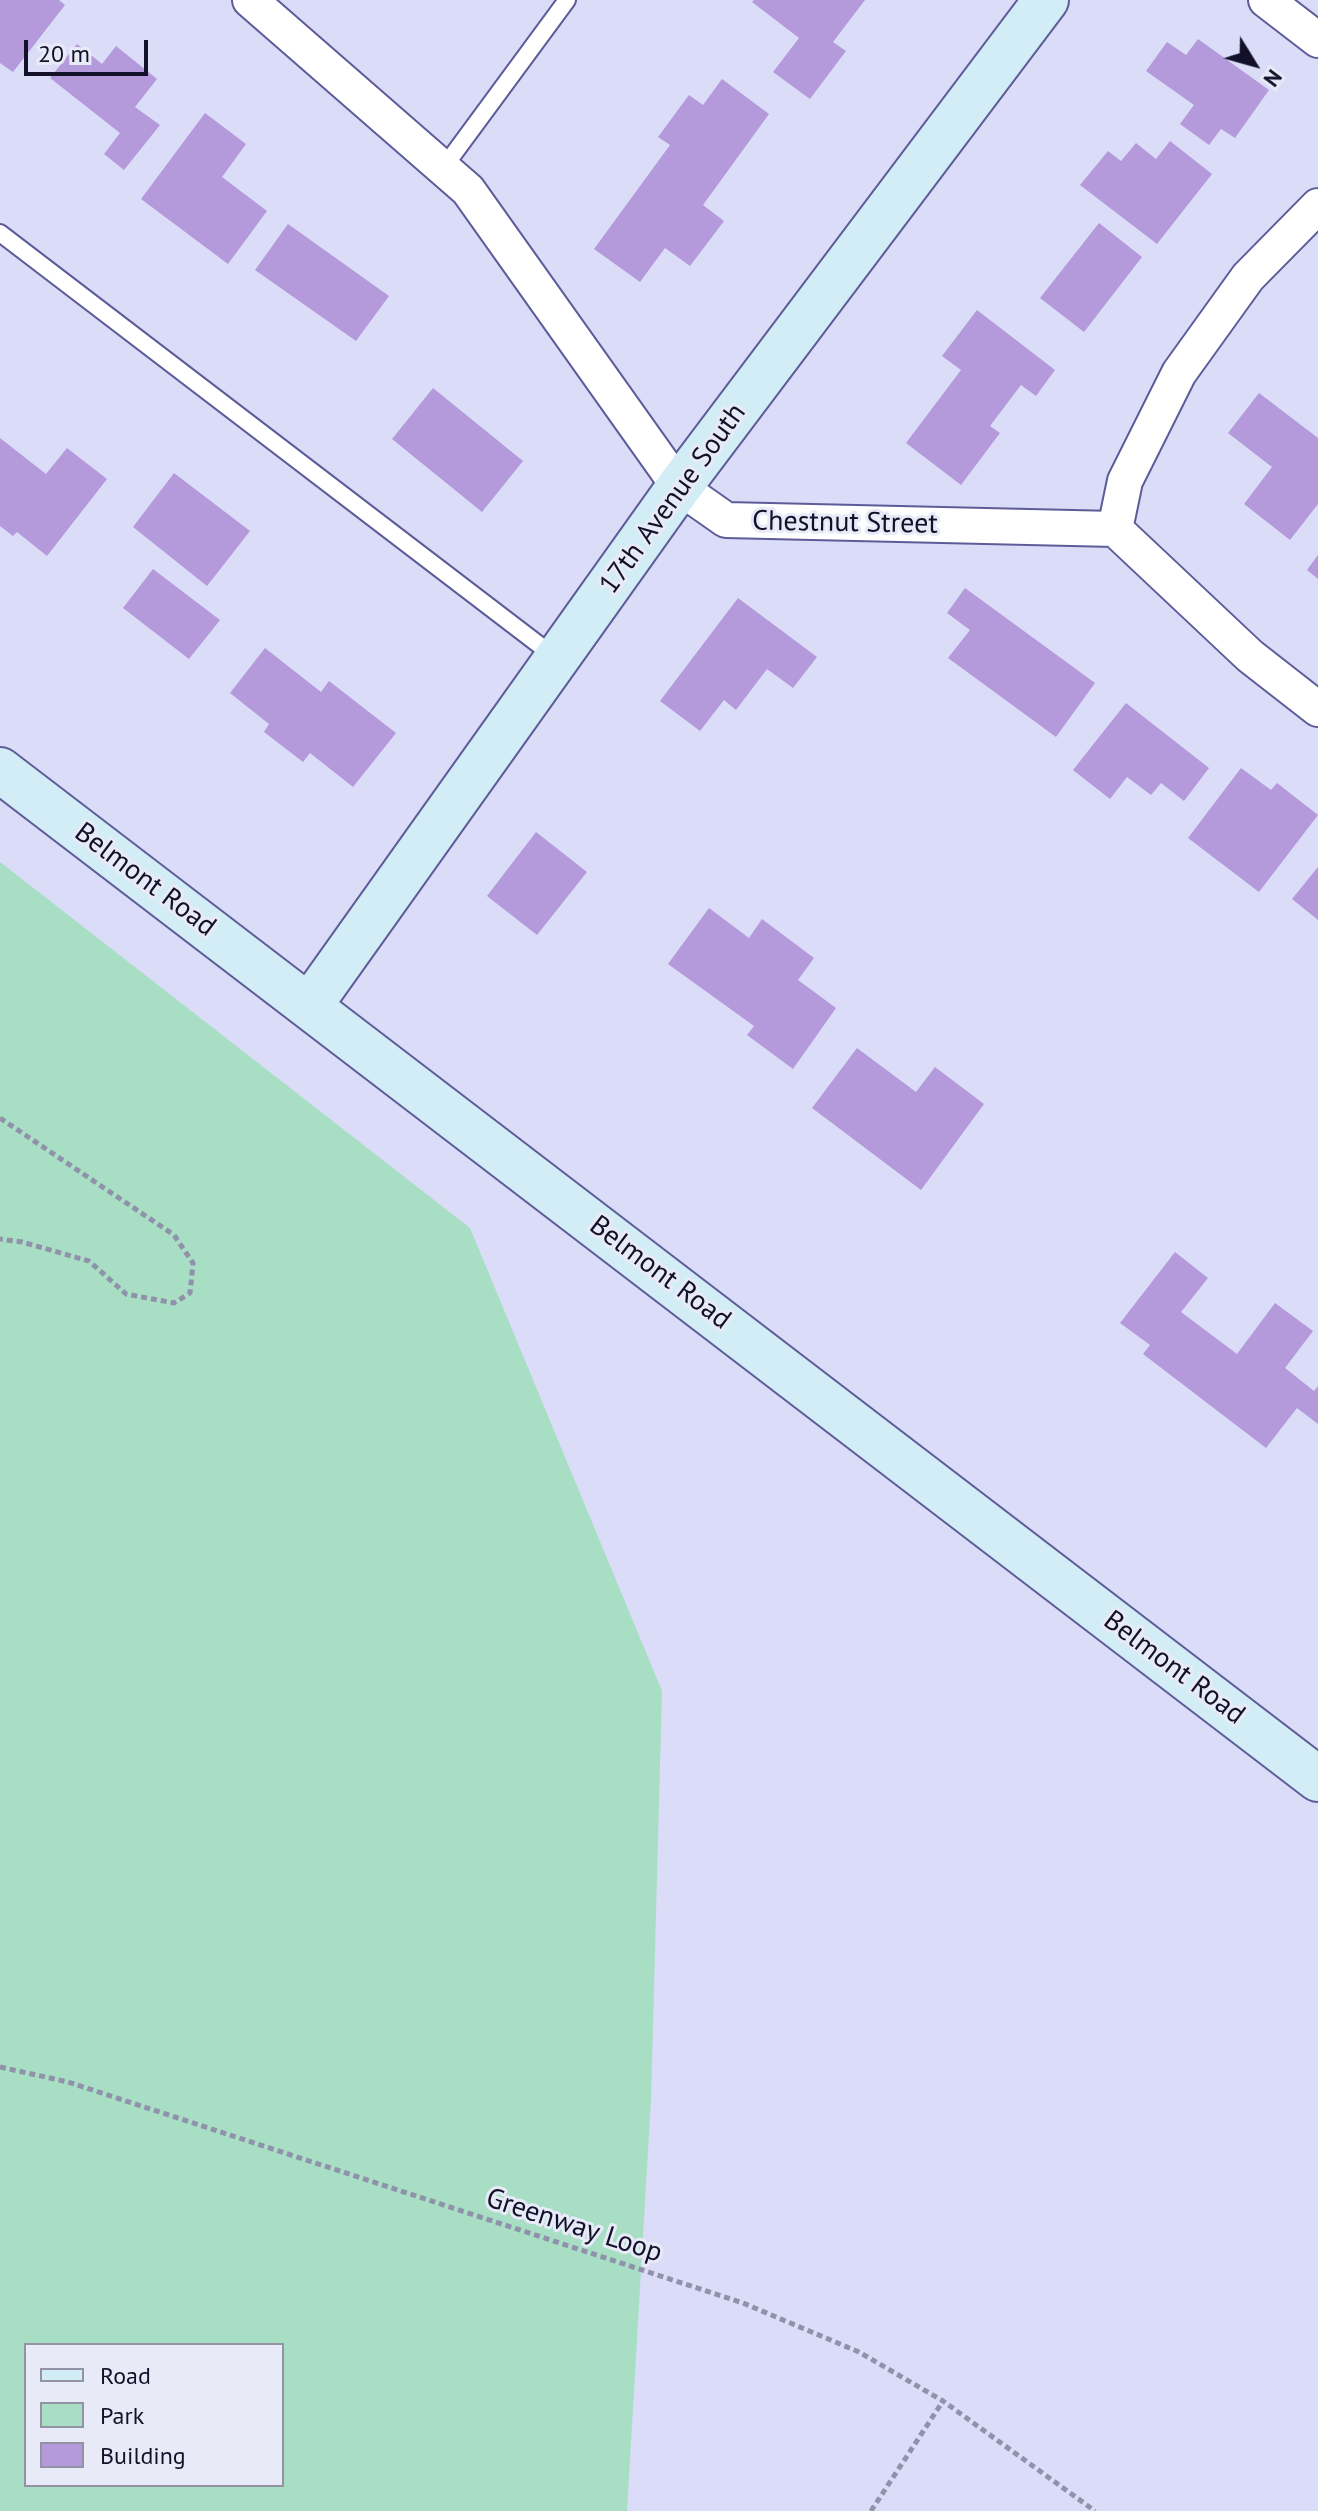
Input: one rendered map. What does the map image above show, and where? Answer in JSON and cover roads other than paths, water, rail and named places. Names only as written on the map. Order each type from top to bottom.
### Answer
[{"type":"street","name":"Chestnut Street","points":[[250,0],[468,190],[679,487],[726,520],[1115,529]]},
{"type":"street","name":"17th Avenue South","points":[[310,1005],[679,487],[1046,0]]},
{"type":"street","points":[[1266,0],[1318,40]]},
{"type":"street","points":[[1318,206],[1248,277],[1179,373],[1125,481],[1115,529],[1250,656],[1318,709]]},
{"type":"street","name":"Belmont Road","points":[[0,770],[1318,1779]]},
{"type":"lane","points":[[444,167],[567,0]]},
{"type":"lane","points":[[0,233],[557,659]]}]
